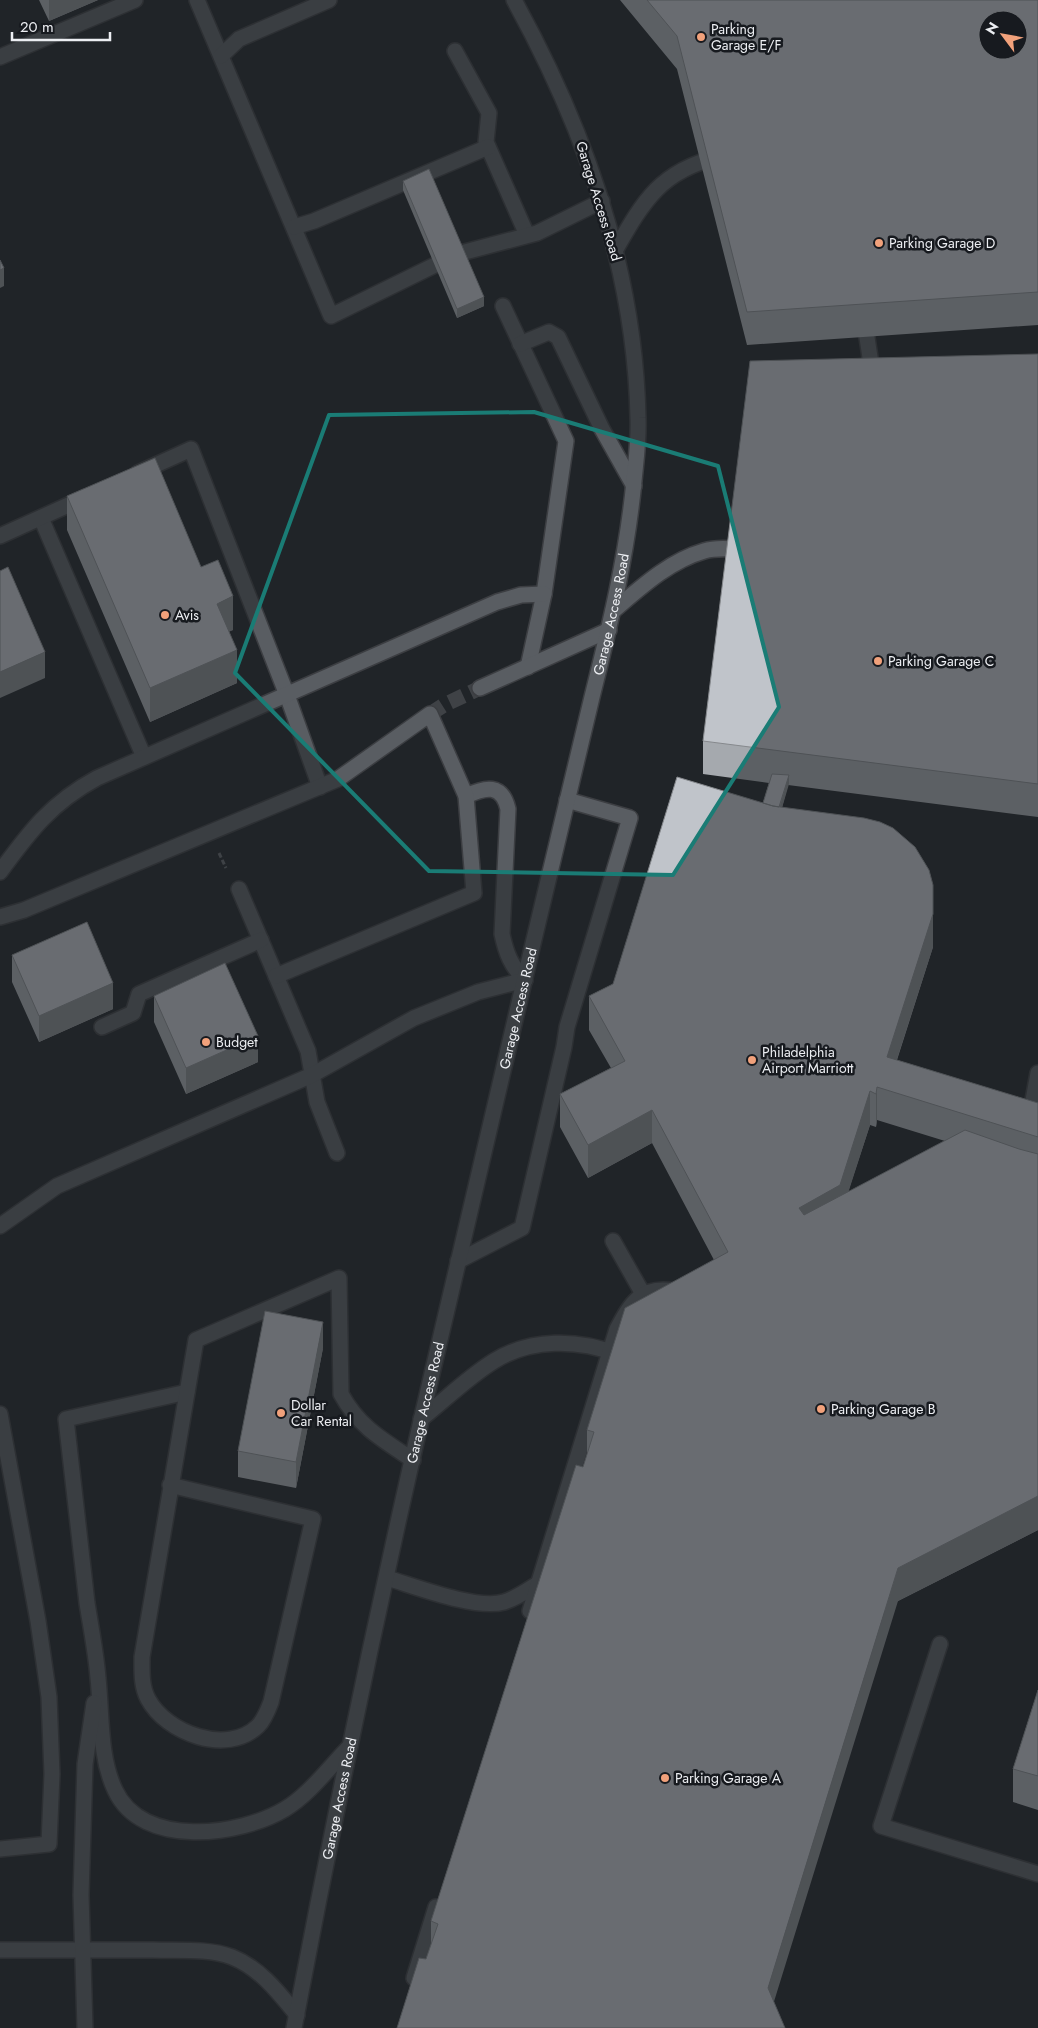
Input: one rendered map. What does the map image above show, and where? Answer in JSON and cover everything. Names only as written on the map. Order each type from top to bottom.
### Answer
[{"type":"street","points":[[0,57],[135,0]]},
{"type":"street","points":[[197,0],[331,316],[435,265]]},
{"type":"street","points":[[221,56],[239,40],[329,0]]},
{"type":"street","name":"Garage Access Road","points":[[295,2022],[350,1746],[421,1419],[609,630],[628,540],[634,486],[638,421],[634,358],[630,321],[616,249],[602,201],[563,98],[515,0]]},
{"type":"street","points":[[456,51],[489,113],[486,142],[527,235]]},
{"type":"street","points":[[294,227],[314,221],[488,147]]},
{"type":"street","points":[[616,249],[634,218],[664,181],[699,162],[737,152]]},
{"type":"street","points":[[462,253],[537,233],[602,201]]},
{"type":"street","points":[[861,300],[876,391]]},
{"type":"street","points":[[504,306],[566,441],[544,594],[528,666]]},
{"type":"street","points":[[520,344],[549,332],[558,337],[602,429],[634,486]]},
{"type":"street","points":[[129,478],[190,450],[287,695],[320,787]]},
{"type":"street","points":[[0,536],[103,490]]},
{"type":"street","points":[[41,518],[144,757]]},
{"type":"street","points":[[613,611],[668,568],[694,555],[717,549],[758,551]]},
{"type":"street","points":[[3,868],[31,830],[62,800],[97,778],[497,602],[521,595],[544,594]]},
{"type":"street","points":[[480,688],[609,630]]},
{"type":"street","points":[[0,917],[24,910],[338,779],[430,714],[466,796],[474,893],[276,976]]},
{"type":"street","points":[[0,1226],[56,1186],[312,1075],[414,1018],[478,992],[525,980],[511,964],[504,949],[502,934],[507,802],[500,792],[490,788],[466,796]]},
{"type":"street","points":[[458,1261],[522,1228],[567,1027],[630,818],[567,800]]},
{"type":"street","points":[[0,848],[3,868]]},
{"type":"street","points":[[239,889],[308,1051],[317,1102],[337,1153]]},
{"type":"street","points":[[102,1027],[132,1013],[140,994],[261,940]]},
{"type":"street","points":[[1027,1137],[1038,1073]]},
{"type":"street","points":[[613,1241],[643,1294]]},
{"type":"street","points":[[170,1486],[313,1519],[271,1702],[259,1725],[250,1732],[239,1737],[213,1740],[185,1732],[172,1724],[153,1707],[143,1687],[142,1657],[170,1486],[196,1340],[339,1278],[341,1394],[350,1410],[374,1435],[413,1460]]},
{"type":"street","points":[[526,1621],[617,1329],[634,1300],[643,1294],[672,1290],[690,1296]]},
{"type":"street","points":[[421,1419],[481,1370],[495,1360],[514,1352],[550,1344],[567,1343],[609,1351],[629,1359]]},
{"type":"street","points":[[187,1392],[66,1419],[98,1677],[106,1761],[115,1791],[132,1812],[155,1826],[195,1832],[236,1828],[263,1820],[287,1808],[310,1788],[350,1746]]},
{"type":"street","points":[[0,1414],[38,1621],[49,1697],[52,1757],[49,1844],[0,1849]]},
{"type":"street","points":[[387,1578],[461,1599],[489,1603],[503,1602],[513,1598],[538,1583]]},
{"type":"street","points":[[940,1644],[881,1826],[1038,1874]]},
{"type":"street","points":[[85,2028],[81,1896],[86,1764],[98,1677]]},
{"type":"street","points":[[410,1990],[440,1896]]},
{"type":"street","points":[[0,1950],[194,1951],[232,1957],[258,1972],[271,1984],[295,2022]]},
{"type":"path","points":[[210,832],[232,882],[239,889]]},
{"type":"highlighted area","points":[[534,412],[718,466],[779,707],[673,875],[429,871],[235,673],[329,415]]},
{"type":"building","name":"Parking Garage D","points":[[647,0],[1038,0],[1038,292],[747,312],[677,36]]},
{"type":"building","points":[[429,169],[484,297],[457,309],[403,181]]},
{"type":"building","points":[[0,260],[4,268],[0,270]]},
{"type":"building","name":"Parking Garage C","points":[[1038,354],[1038,784],[703,741],[750,361]]},
{"type":"building","name":"Avis","points":[[155,458],[201,567],[218,560],[233,596],[217,604],[237,650],[150,688],[67,496]]},
{"type":"building","points":[[8,567],[45,652],[0,672],[0,571]]},
{"type":"building","points":[[772,774],[789,775],[779,807],[763,803]]},
{"type":"building","points":[[677,777],[773,806],[864,818],[880,822],[893,828],[915,847],[929,870],[933,885],[933,914],[887,1057],[1038,1103],[1038,1137],[877,1087],[876,1094],[870,1091],[840,1185],[799,1208],[804,1215],[965,1130],[1038,1154],[1038,1496],[898,1568],[768,1988],[785,2028],[397,2028],[419,1958],[426,1959],[438,1924],[431,1921],[576,1465],[583,1467],[594,1432],[587,1430],[625,1308],[728,1252],[652,1110],[588,1145],[560,1094],[625,1061],[589,996],[613,984]]},
{"type":"building","points":[[87,922],[113,983],[39,1016],[12,955]]},
{"type":"building","name":"Budget","points":[[225,963],[258,1036],[186,1068],[154,996]]},
{"type":"building","name":"Dollar Car Rental","points":[[265,1311],[323,1322],[296,1462],[238,1451]]},
{"type":"building","points":[[1038,1690],[1038,1776],[1013,1769]]},
{"type":"tunnel","points":[[430,714],[444,705],[480,688]]},
{"type":"place","name":"Parking Garage E/F","points":[[701,37]]},
{"type":"place","name":"Parking Garage D","points":[[879,243]]},
{"type":"place","name":"Avis","points":[[165,615]]},
{"type":"place","name":"Parking Garage C","points":[[878,661]]},
{"type":"place","name":"Budget","points":[[206,1042]]},
{"type":"place","name":"Philadelphia Airport Marriott","points":[[752,1060]]},
{"type":"place","name":"Parking Garage B","points":[[821,1409]]},
{"type":"place","name":"Dollar Car Rental","points":[[281,1413]]},
{"type":"place","name":"Parking Garage A","points":[[665,1778]]}]
